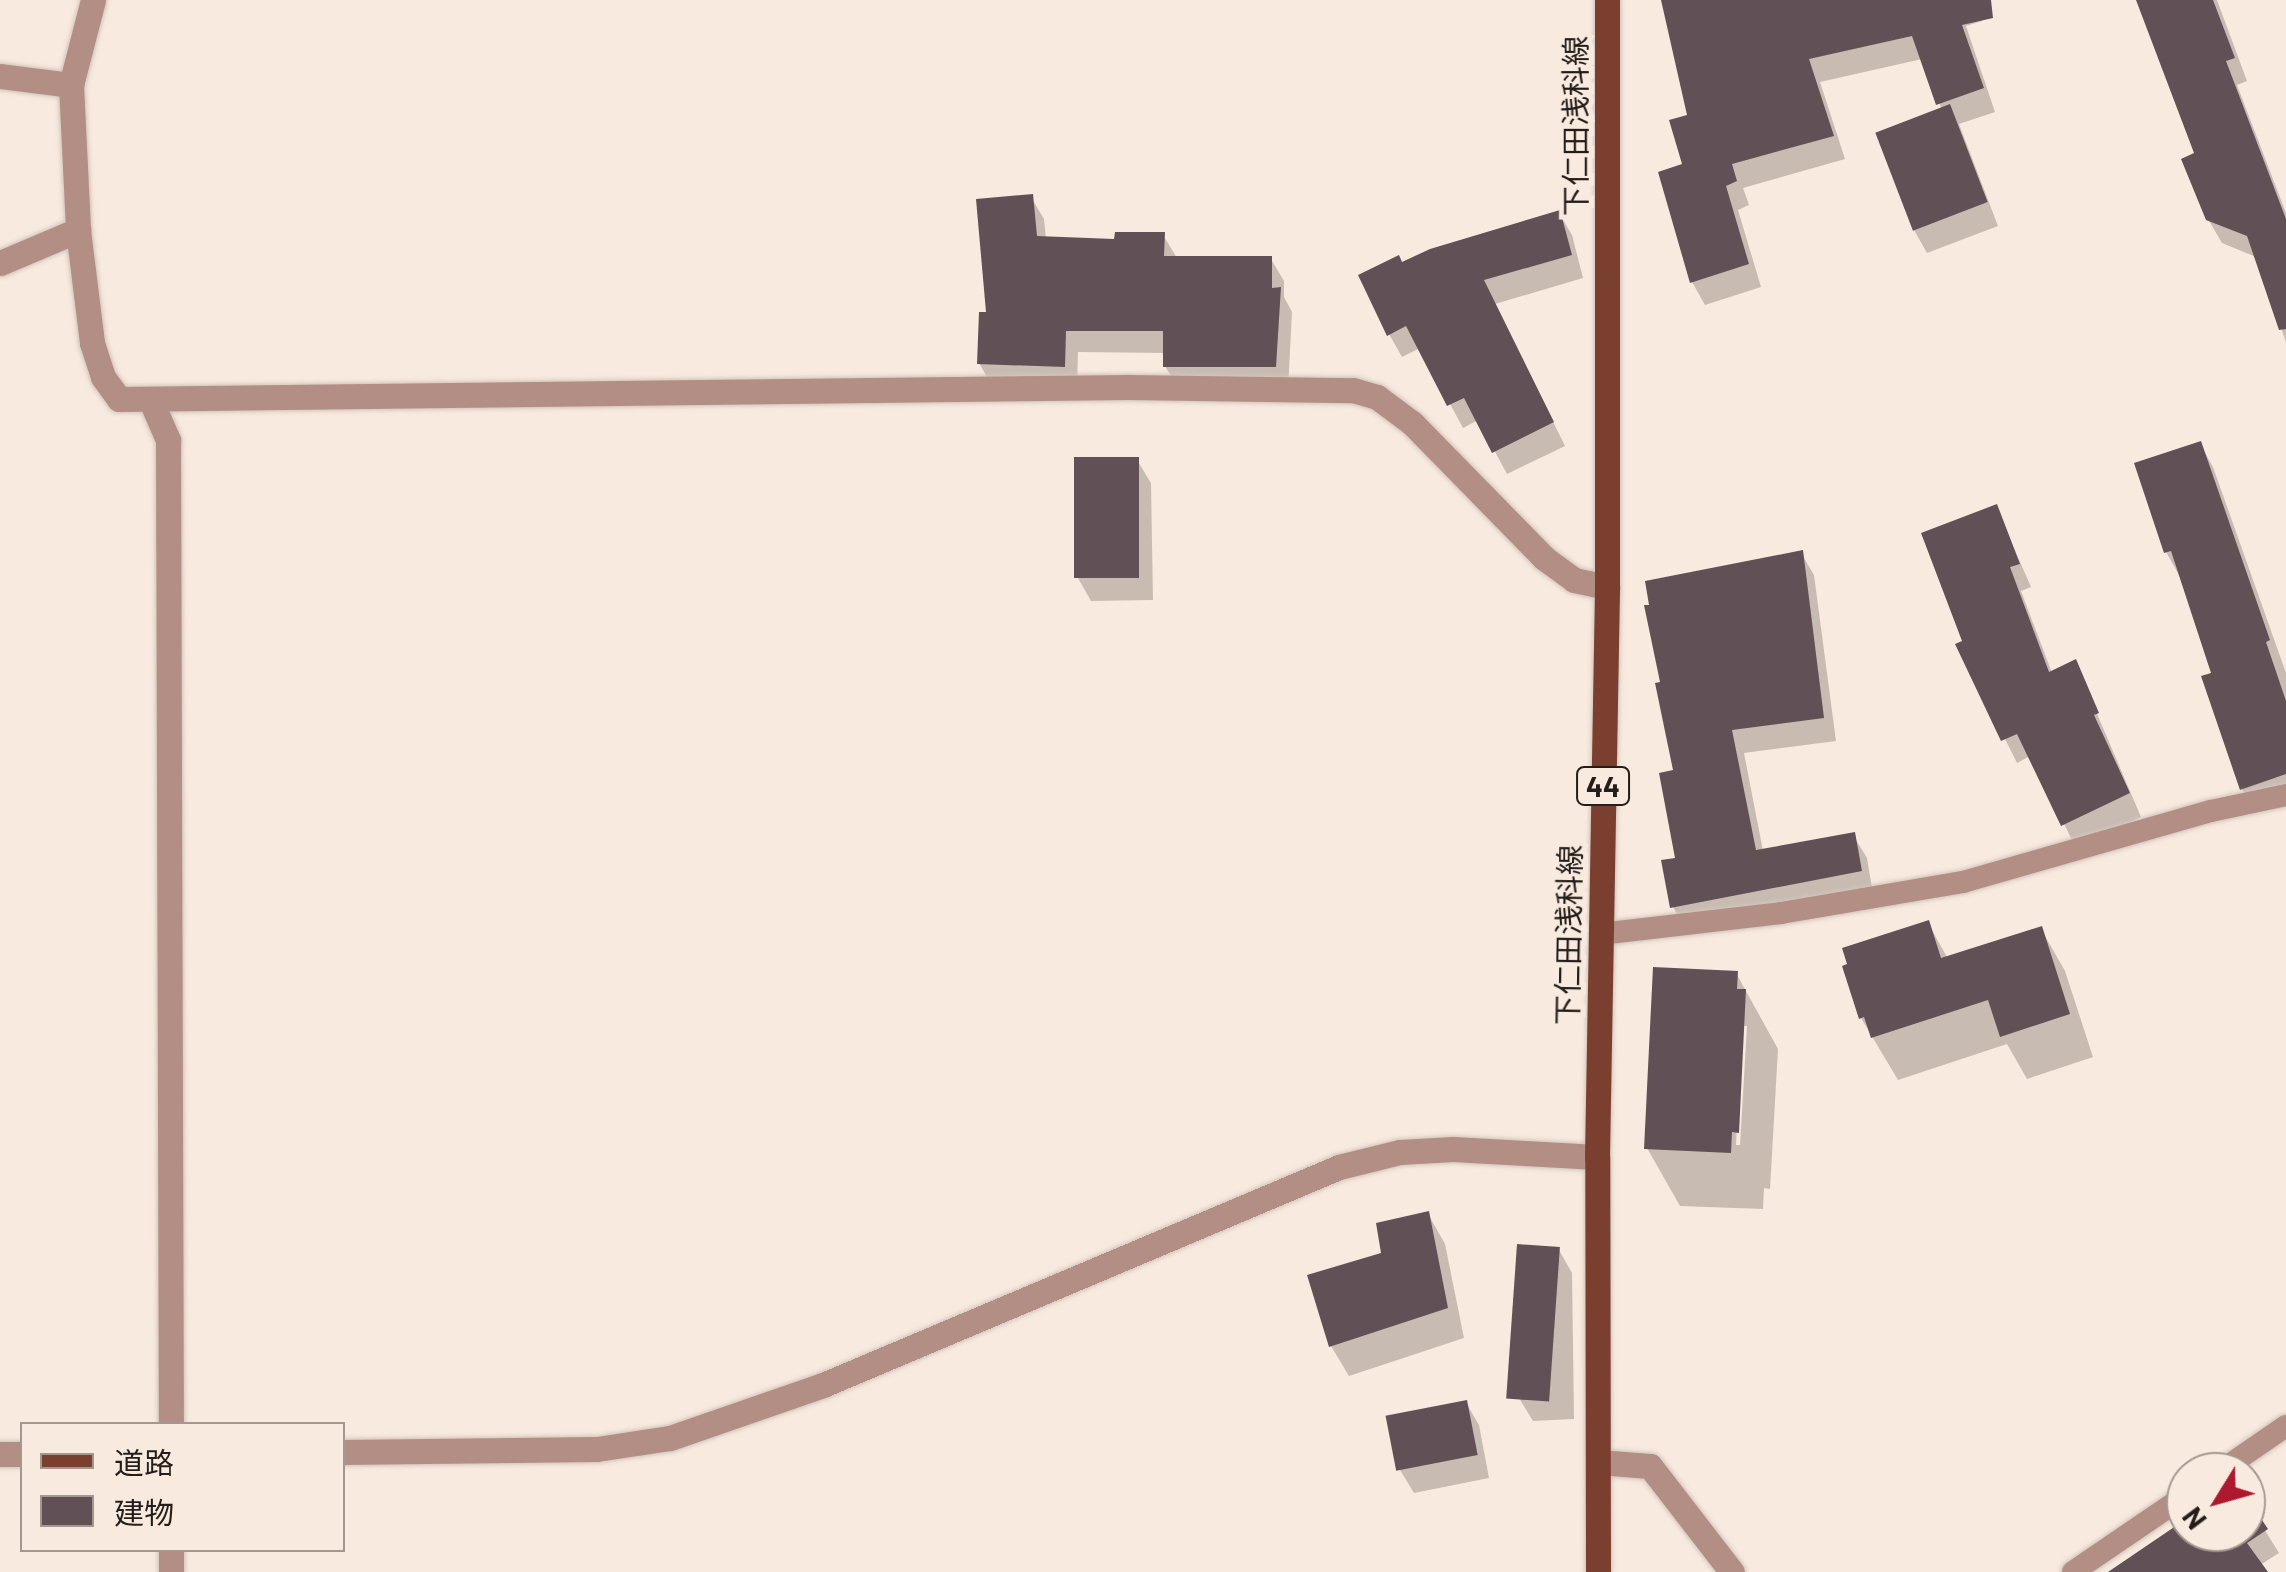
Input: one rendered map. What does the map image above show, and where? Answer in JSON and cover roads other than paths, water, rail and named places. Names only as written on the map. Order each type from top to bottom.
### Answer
[{"type":"main road","name":"下仁田浅科線","points":[[1598,1572],[1596,1157],[1607,587],[1607,0]]},
{"type":"street","points":[[93,0],[71,85],[78,230],[92,343],[103,378],[120,400],[151,401],[179,395],[1128,387],[1352,390],[1378,397],[1412,423],[1544,558],[1574,580],[1607,587]]},
{"type":"street","points":[[0,76],[71,85]]},
{"type":"street","points":[[0,264],[78,230]]},
{"type":"street","points":[[151,401],[168,440],[171,1422]]},
{"type":"street","points":[[345,1452],[597,1449],[670,1438],[823,1385],[1339,1166],[1400,1152],[1453,1149],[1596,1157]]},
{"type":"street","points":[[1598,1462],[1650,1466],[1732,1572]]},
{"type":"lane","points":[[1600,934],[1780,913],[1962,882],[2210,811],[2286,795]]},
{"type":"lane","points":[[2248,1452],[2286,1426]]},
{"type":"lane","points":[[2073,1572],[2166,1509]]}]
